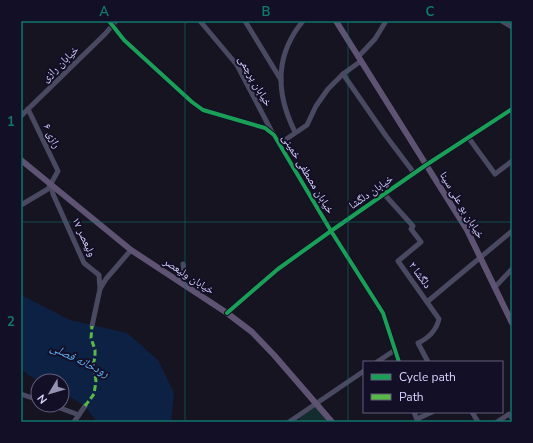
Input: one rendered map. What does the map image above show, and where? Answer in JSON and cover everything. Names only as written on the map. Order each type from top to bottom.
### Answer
[{"type":"main road","name":"خیابان بو علی سینا","points":[[336,21],[467,230],[512,322]]},
{"type":"main road","name":"خیابان ولیعصر","points":[[21,160],[131,250],[227,312],[252,332],[332,422]]},
{"type":"street","name":"خیابان پرچمی","points":[[200,21],[237,65],[274,135]]},
{"type":"street","points":[[245,21],[281,80]]},
{"type":"street","points":[[295,132],[287,116],[282,98],[281,80],[283,62],[288,44],[297,28],[303,21]]},
{"type":"street","points":[[279,144],[307,124],[322,97],[343,74],[360,59],[386,21]]},
{"type":"street","points":[[502,21],[512,27]]},
{"type":"street","name":"خیابان مصطفی خمینی","points":[[112,22],[124,40],[192,102],[203,110],[265,128],[274,135],[331,231],[383,313],[399,361]]},
{"type":"street","name":"خیابان رازی","points":[[21,115],[106,33],[112,22]]},
{"type":"street","points":[[343,74],[414,173]]},
{"type":"street","name":"رازی ۶","points":[[28,109],[58,171],[51,185]]},
{"type":"street","name":"خیابان دلگشا","points":[[227,312],[278,269],[331,231],[414,173],[512,109]]},
{"type":"street","points":[[468,137],[495,174],[512,161]]},
{"type":"street","points":[[21,205],[48,189],[51,185]]},
{"type":"street","name":"ولیعصر ۱۷","points":[[51,185],[53,194],[84,263],[100,276],[100,289]]},
{"type":"street","name":"دلگشا ۲","points":[[384,194],[413,226],[411,229],[421,242],[398,261],[439,319],[436,328],[430,336],[418,343],[427,361]]},
{"type":"street","points":[[427,302],[512,231]]},
{"type":"street","points":[[92,326],[100,289],[106,279],[131,250]]},
{"type":"street","points":[[177,280],[184,270],[183,264]]},
{"type":"street","points":[[495,287],[512,269]]},
{"type":"street","points":[[378,361],[395,350]]},
{"type":"street","points":[[289,422],[363,372]]},
{"type":"street","points":[[74,422],[85,406]]},
{"type":"street","points":[[70,412],[79,415]]},
{"type":"street","points":[[417,421],[430,413]]},
{"type":"street","points":[[473,413],[478,422]]},
{"type":"street","points":[[497,422],[509,414],[512,418]]},
{"type":"green space","points":[[316,407],[328,422],[301,422],[299,418]]},
{"type":"water","name":"رودخانه فصلی","points":[[21,295],[70,320],[127,333],[158,360],[174,393],[171,422],[97,422],[85,406],[70,397],[70,373],[30,373],[30,376],[21,368]]},
{"type":"marked path","points":[[85,406],[94,394],[96,381],[93,365],[95,350],[91,338],[92,326]]},
{"type":"cycle path","points":[[109,21],[124,40],[192,102],[203,110],[265,128],[274,135],[331,231],[383,313],[399,361]]},
{"type":"cycle path","points":[[227,313],[278,269],[331,231],[426,165],[512,109]]}]
